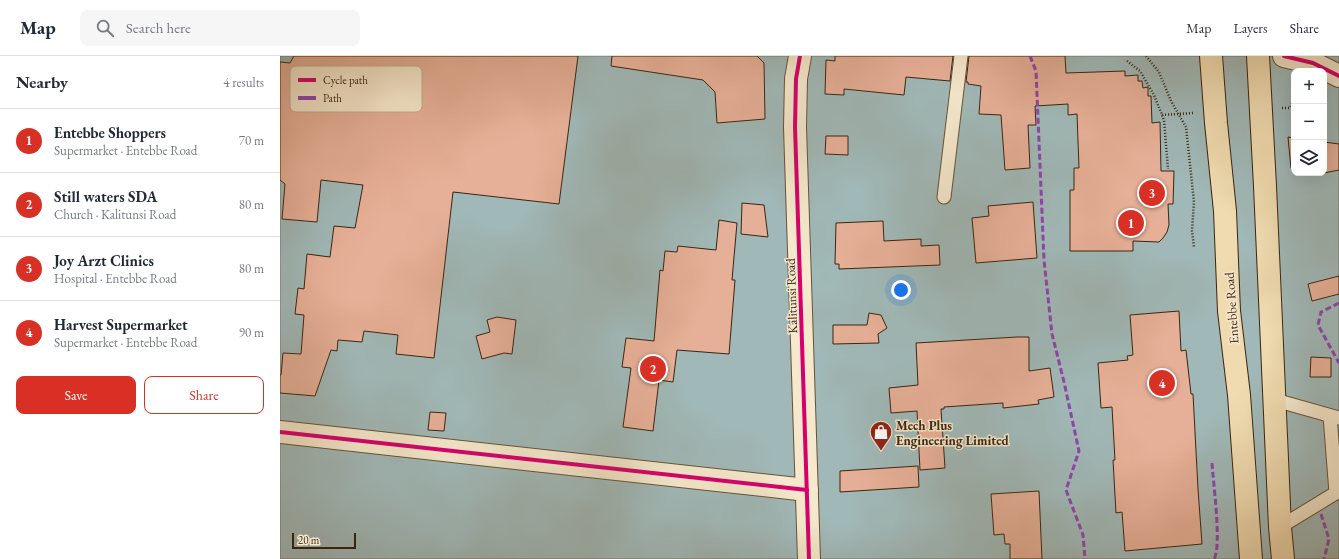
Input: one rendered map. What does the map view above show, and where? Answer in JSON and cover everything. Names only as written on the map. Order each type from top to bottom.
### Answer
[{"type":"highway","name":"Entebbe Road","points":[[1211,56],[1225,211],[1229,312],[1239,395],[1251,559]]},
{"type":"highway","points":[[1258,56],[1280,527],[1283,559]]},
{"type":"street","name":"Kalitunsi Road","points":[[800,56],[796,80],[795,126],[809,559]]},
{"type":"street","points":[[1284,56],[1312,63],[1339,76]]},
{"type":"street","points":[[280,432],[807,490]]},
{"type":"lane","points":[[944,197],[960,56]]},
{"type":"lane","points":[[1275,400],[1335,417],[1338,492],[1280,527]]},
{"type":"path","points":[[1146,56],[1159,72],[1186,127],[1194,202],[1192,231],[1194,247]]},
{"type":"path","points":[[1127,60],[1140,71],[1154,95],[1164,120],[1168,169]]},
{"type":"path","points":[[1290,108],[1292,104]]},
{"type":"path","points":[[1162,115],[1178,113]]},
{"type":"water","points":[[280,56],[1339,56],[1339,559],[280,559]]},
{"type":"building","points":[[294,56],[578,56],[559,204],[453,192],[434,358],[396,354],[398,335],[364,331],[362,342],[338,340],[337,351],[331,350],[315,396],[280,393],[280,375],[283,353],[301,354],[304,315],[295,314],[298,288],[304,289],[307,254],[330,257],[334,226],[355,228],[363,185],[321,180],[317,222],[282,219],[285,184],[280,180],[280,62],[290,63]]},
{"type":"building","points":[[612,56],[757,56],[764,63],[765,119],[717,123],[715,92],[703,80],[611,66]]},
{"type":"building","points":[[835,56],[953,56],[950,81],[906,77],[904,95],[844,89],[844,95],[825,94],[826,60],[835,61]]},
{"type":"building","points":[[969,56],[1065,56],[1066,73],[1125,71],[1125,76],[1138,75],[1138,81],[1142,81],[1143,88],[1148,87],[1148,96],[1151,96],[1152,123],[1160,122],[1161,171],[1174,171],[1173,204],[1168,204],[1169,225],[1163,238],[1159,242],[1133,241],[1133,251],[1070,251],[1070,190],[1074,190],[1074,168],[1079,168],[1077,114],[1068,115],[1068,104],[1035,106],[1036,125],[1028,125],[1030,168],[1005,170],[1001,115],[979,114],[981,86],[968,84],[968,82],[966,82]]},
{"type":"building","points":[[826,136],[848,136],[848,155],[825,154]]},
{"type":"building","points":[[1288,137],[1291,138],[1291,168]]},
{"type":"building","points":[[1327,142],[1339,144],[1339,170],[1327,172]]},
{"type":"building","points":[[1033,202],[1037,258],[976,263],[972,218],[989,216],[988,206]]},
{"type":"building","points":[[742,203],[764,205],[768,237],[741,234]]},
{"type":"building","points":[[719,220],[737,223],[732,280],[735,280],[729,354],[677,350],[673,382],[659,380],[653,431],[623,427],[631,368],[622,367],[626,338],[654,341],[660,270],[663,271],[665,251],[677,252],[678,246],[716,250]]},
{"type":"building","points":[[883,221],[884,241],[921,239],[921,246],[939,245],[940,265],[839,269],[839,264],[835,264],[836,223]]},
{"type":"building","points":[[1339,276],[1339,294],[1312,301],[1308,284]]},
{"type":"building","points":[[1179,311],[1181,351],[1186,350],[1191,394],[1193,394],[1202,544],[1125,551],[1122,512],[1116,513],[1112,407],[1101,408],[1098,363],[1128,360],[1127,356],[1133,355],[1130,315]]},
{"type":"building","points":[[869,313],[881,315],[887,328],[878,334],[879,343],[833,344],[833,325],[867,325]]},
{"type":"building","points":[[497,317],[516,320],[512,354],[504,353],[482,359],[476,336],[490,332],[487,320]]},
{"type":"building","points":[[1029,337],[1029,371],[1050,368],[1054,397],[1038,400],[1039,404],[1003,408],[1003,403],[944,407],[944,409],[941,409],[945,468],[920,470],[917,411],[891,413],[889,388],[918,385],[916,343]]},
{"type":"building","points":[[1311,357],[1331,358],[1331,377],[1310,377]]},
{"type":"building","points":[[430,412],[446,413],[444,431],[428,430]]},
{"type":"building","points":[[918,466],[919,487],[840,492],[840,471]]},
{"type":"building","points":[[1039,491],[1042,559],[1010,559],[1010,544],[1005,544],[1004,534],[994,535],[991,494]]},
{"type":"marked path","points":[[1030,56],[1036,71],[1044,260],[1052,334],[1079,451],[1066,490],[1083,535],[1085,559]]},
{"type":"marked path","points":[[1339,303],[1321,312],[1318,325],[1339,363]]},
{"type":"marked path","points":[[1212,463],[1217,528],[1216,552],[1214,559]]},
{"type":"marked path","points":[[1321,514],[1329,539],[1324,559]]},
{"type":"cycle path","points":[[800,56],[796,79],[795,127],[809,559]]},
{"type":"cycle path","points":[[1284,56],[1313,63],[1339,76]]},
{"type":"cycle path","points":[[280,432],[807,490]]},
{"type":"place","name":"Joy Arzt Clinics","points":[[1152,193]]},
{"type":"place","name":"Entebbe Shoppers","points":[[1131,223]]},
{"type":"place","name":"Still waters SDA","points":[[653,369]]},
{"type":"place","name":"Harvest Supermarket","points":[[1162,383]]},
{"type":"place","name":"Mech Plus Engineering Limited","points":[[881,452]]}]
